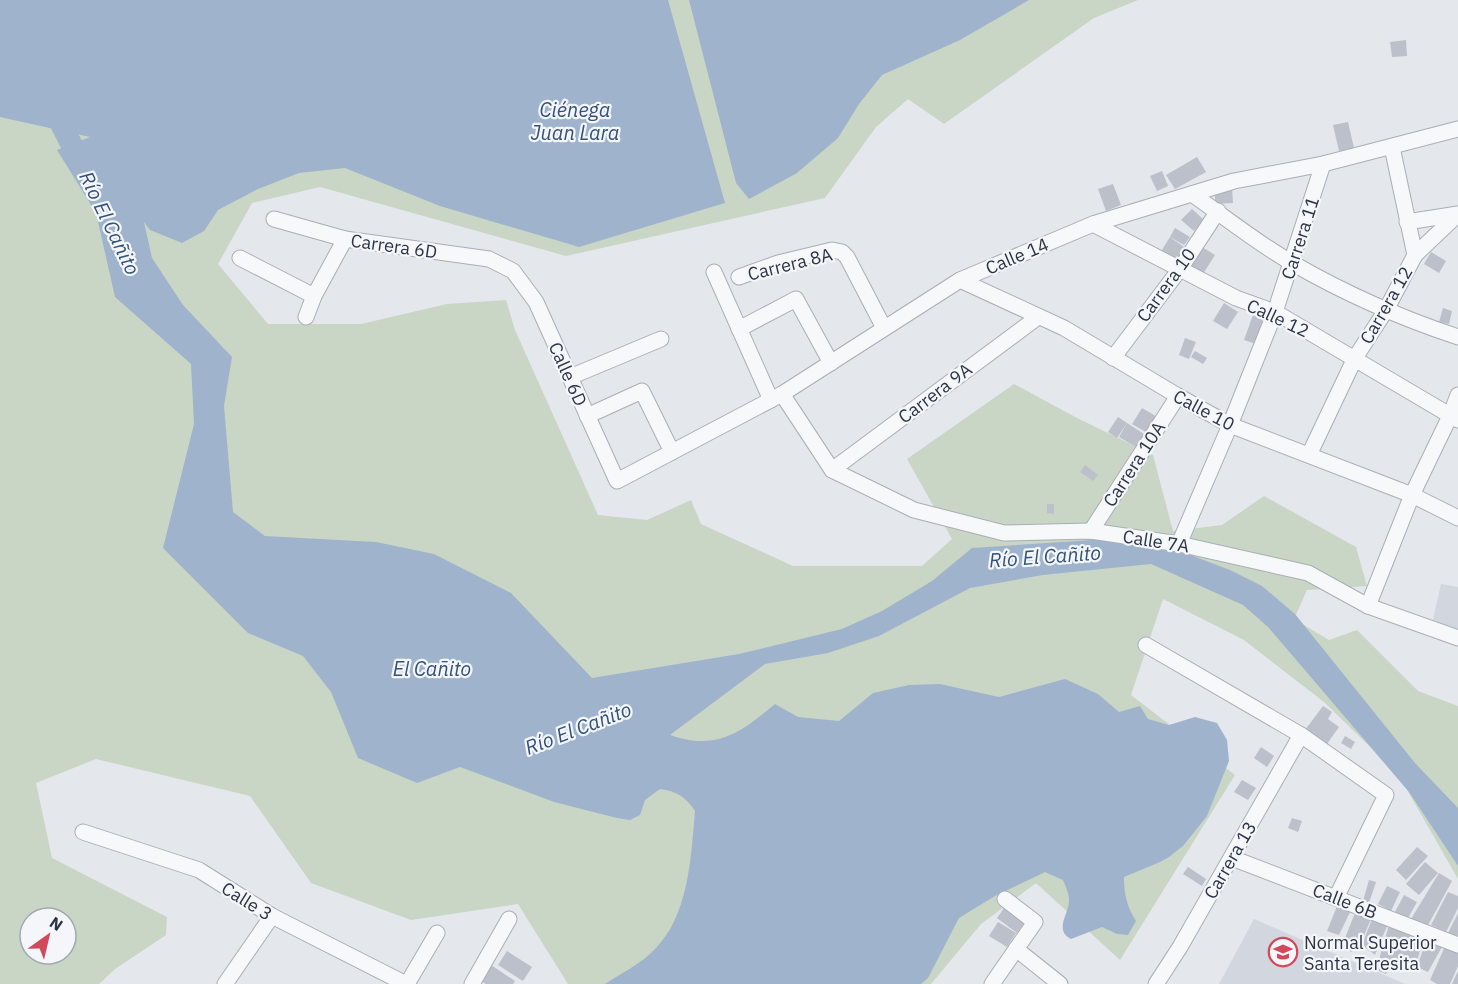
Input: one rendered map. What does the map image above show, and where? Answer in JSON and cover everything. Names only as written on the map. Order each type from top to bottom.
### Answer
[{"type":"street","name":"Calle 14","points":[[617,481],[777,397],[960,280],[1093,224],[1234,181],[1323,164],[1458,129]]},
{"type":"street","name":"Carrera 12","points":[[1309,455],[1355,358],[1386,310],[1415,255],[1392,147]]},
{"type":"street","name":"Carrera 11","points":[[1179,544],[1275,312],[1293,264],[1323,164]]},
{"type":"street","points":[[1192,194],[1293,264],[1386,310],[1458,337]]},
{"type":"street","name":"Carrera 10","points":[[1113,358],[1180,268],[1218,212]]},
{"type":"street","points":[[1407,222],[1457,214]]},
{"type":"street","points":[[1415,255],[1457,214]]},
{"type":"street","name":"Carrera 6D","points":[[274,219],[345,239],[489,259],[513,272]]},
{"type":"street","name":"Calle 12","points":[[1093,224],[1236,298],[1275,312],[1454,418]]},
{"type":"street","points":[[306,317],[314,296],[345,239]]},
{"type":"street","name":"Carrera 8A","points":[[739,277],[778,263],[810,255],[832,250],[842,252],[847,257],[885,328]]},
{"type":"street","points":[[240,258],[314,296]]},
{"type":"street","name":"Calle 6D","points":[[513,272],[536,302],[617,481]]},
{"type":"street","points":[[714,272],[739,328],[777,397],[832,470]]},
{"type":"street","name":"Calle 10","points":[[960,280],[1064,328],[1230,425],[1412,495],[1458,518]]},
{"type":"street","points":[[739,328],[796,299],[831,363]]},
{"type":"street","name":"Carrera 9A","points":[[832,470],[1038,316]]},
{"type":"street","points":[[570,377],[661,339]]},
{"type":"street","points":[[587,416],[642,391],[672,452]]},
{"type":"street","points":[[1368,606],[1412,495],[1454,418],[1458,395]]},
{"type":"street","name":"Carrera 10A","points":[[1091,531],[1178,396]]},
{"type":"street","name":"Calle 7A","points":[[832,470],[914,510],[1004,533],[1091,531],[1179,544],[1308,573],[1368,606],[1458,638]]},
{"type":"street","points":[[1146,645],[1301,735],[1386,795],[1336,898]]},
{"type":"street","name":"Carrera 13","points":[[1156,984],[1232,858],[1301,735]]},
{"type":"street","name":"Calle 3","points":[[83,832],[199,870],[272,916],[406,984]]},
{"type":"street","name":"Calle 6B","points":[[1232,858],[1458,945]]},
{"type":"street","points":[[992,984],[1035,922],[1005,899]]},
{"type":"street","points":[[225,984],[272,916]]},
{"type":"street","points":[[472,984],[509,919]]},
{"type":"street","points":[[406,984],[437,933]]},
{"type":"street","points":[[1016,949],[1060,984]]},
{"type":"shaded area","points":[[1441,584],[1458,587],[1458,631],[1432,624]]},
{"type":"shaded area","name":"Normal Superior Santa Teresita","points":[[1254,919],[1405,984],[1219,984]]},
{"type":"green space","points":[[0,0],[1138,0],[1094,18],[944,124],[908,99],[876,127],[825,198],[566,256],[320,187],[252,203],[218,264],[268,324],[361,324],[447,304],[506,300],[515,330],[598,515],[647,520],[691,500],[701,524],[793,566],[922,566],[952,539],[907,459],[1014,384],[1153,455],[1173,531],[1222,525],[1264,496],[1356,547],[1367,586],[1307,590],[1294,619],[1329,640],[1357,630],[1418,691],[1458,706],[1458,879],[1398,774],[1324,702],[1244,640],[1163,599],[1131,695],[1235,775],[1120,960],[1036,883],[981,924],[931,984],[568,984],[518,904],[411,920],[311,883],[250,796],[96,759],[36,783],[52,858],[167,917],[166,935],[115,969],[99,984],[0,984]]},
{"type":"water","points":[[0,0],[668,0],[725,203],[579,247],[440,206],[345,168],[299,173],[258,189],[218,210],[204,231],[182,243],[150,230],[144,222],[152,258],[183,305],[232,357],[224,406],[233,512],[265,536],[376,542],[434,554],[511,593],[592,678],[739,654],[842,629],[882,611],[932,581],[972,548],[1106,539],[1141,543],[1185,553],[1230,570],[1262,586],[1295,614],[1415,763],[1458,808],[1458,866],[1409,792],[1268,627],[1243,605],[1151,564],[1043,575],[970,588],[879,636],[828,653],[765,664],[670,735],[701,741],[715,740],[739,731],[775,704],[798,717],[839,721],[873,693],[909,685],[940,684],[999,697],[1065,679],[1098,694],[1119,712],[1140,706],[1148,719],[1169,725],[1195,717],[1217,723],[1227,740],[1229,761],[1207,816],[1183,846],[1169,857],[1124,877],[1130,911],[1136,921],[1128,935],[1117,934],[1102,927],[1071,939],[1063,931],[1069,905],[1067,889],[1063,880],[1045,872],[995,896],[959,918],[928,978],[921,984],[605,984],[649,955],[666,936],[675,920],[686,885],[695,811],[680,795],[660,789],[645,800],[640,815],[630,820],[617,818],[554,802],[460,767],[417,783],[358,758],[331,692],[303,656],[248,633],[163,548],[194,424],[191,364],[115,297],[96,213],[57,150],[90,137],[0,117]]},
{"type":"water","points":[[689,0],[1029,0],[960,40],[882,75],[859,104],[838,138],[797,173],[749,199],[736,183]]},
{"type":"building","points":[[1406,40],[1407,56],[1392,57],[1390,42]]},
{"type":"building","points":[[1348,122],[1354,148],[1339,151],[1333,125]]},
{"type":"building","points":[[1197,157],[1206,172],[1175,189],[1166,175]]},
{"type":"building","points":[[1162,171],[1168,186],[1157,191],[1150,176]]},
{"type":"building","points":[[1113,184],[1121,205],[1106,211],[1098,189]]},
{"type":"building","points":[[1232,187],[1233,203],[1215,204],[1215,188]]},
{"type":"building","points":[[1192,209],[1204,220],[1194,231],[1181,220]]},
{"type":"building","points":[[1175,228],[1190,237],[1184,245],[1170,237]]},
{"type":"building","points":[[1170,237],[1184,247],[1175,262],[1160,253]]},
{"type":"building","points":[[1202,247],[1215,255],[1203,274],[1190,266]]},
{"type":"building","points":[[1431,252],[1446,261],[1439,273],[1424,264]]},
{"type":"building","points":[[1224,303],[1238,312],[1227,329],[1213,321]]},
{"type":"building","points":[[1443,308],[1452,311],[1449,324],[1439,322]]},
{"type":"building","points":[[1253,315],[1265,320],[1256,344],[1244,340]]},
{"type":"building","points":[[1185,338],[1196,342],[1189,359],[1179,355]]},
{"type":"building","points":[[1195,351],[1207,358],[1203,364],[1191,357]]},
{"type":"building","points":[[1142,408],[1159,418],[1149,434],[1132,424]]},
{"type":"building","points":[[1118,417],[1127,423],[1117,438],[1108,432]]},
{"type":"building","points":[[1127,423],[1144,434],[1136,447],[1119,437]]},
{"type":"building","points":[[1085,465],[1098,475],[1093,481],[1080,472]]},
{"type":"building","points":[[1047,504],[1054,504],[1054,514],[1047,513]]},
{"type":"building","points":[[1323,706],[1332,712],[1328,719],[1339,727],[1327,744],[1305,730]]},
{"type":"building","points":[[1345,736],[1355,742],[1351,749],[1341,743]]},
{"type":"building","points":[[1261,747],[1274,756],[1267,767],[1254,758]]},
{"type":"building","points":[[1242,780],[1256,788],[1248,800],[1234,792]]},
{"type":"building","points":[[1292,818],[1302,821],[1298,832],[1288,828]]},
{"type":"building","points":[[1417,847],[1428,856],[1406,880],[1396,870]]},
{"type":"building","points":[[1425,862],[1438,873],[1419,895],[1406,884]]},
{"type":"building","points":[[1188,867],[1206,879],[1202,886],[1183,874]]},
{"type":"building","points":[[1439,873],[1452,881],[1427,927],[1411,919]]},
{"type":"building","points":[[1369,880],[1376,882],[1369,903],[1363,901]]},
{"type":"building","points":[[1387,886],[1400,892],[1391,911],[1378,904]]},
{"type":"building","points":[[1448,892],[1458,896],[1458,908],[1446,932],[1431,925]]},
{"type":"building","points":[[1404,895],[1417,902],[1408,918],[1395,912]]},
{"type":"building","points":[[1338,904],[1351,910],[1339,935],[1327,931]]},
{"type":"building","points":[[1004,908],[1025,922],[1017,933],[997,918]]},
{"type":"building","points":[[1355,913],[1371,919],[1360,945],[1356,943],[1352,952],[1341,948]]},
{"type":"building","points":[[1458,913],[1458,938],[1448,933]]},
{"type":"building","points":[[1372,919],[1387,926],[1375,955],[1362,945]]},
{"type":"building","points":[[998,922],[1016,933],[1007,947],[989,936]]},
{"type":"building","points":[[1389,925],[1424,937],[1414,971],[1408,968],[1410,965],[1397,959],[1386,974],[1376,970]]},
{"type":"building","points":[[1427,938],[1443,945],[1428,972],[1417,967]]},
{"type":"building","points":[[1446,944],[1458,950],[1458,966],[1450,984],[1437,984],[1430,980]]},
{"type":"building","points":[[507,951],[532,967],[523,981],[498,965]]},
{"type":"building","points":[[491,965],[515,981],[513,984],[486,984],[481,981]]},
{"type":"building","points":[[1458,971],[1458,984],[1452,984]]},
{"type":"waterway","name":"Río El Cañito","points":[[51,104],[85,171]]},
{"type":"place","name":"Normal Superior Santa Teresita","points":[[1283,952]]},
{"type":"water label","name":"Ciénega Juan Lara","points":[[575,120]]},
{"type":"water label","name":"El Cañito","points":[[432,668]]}]
